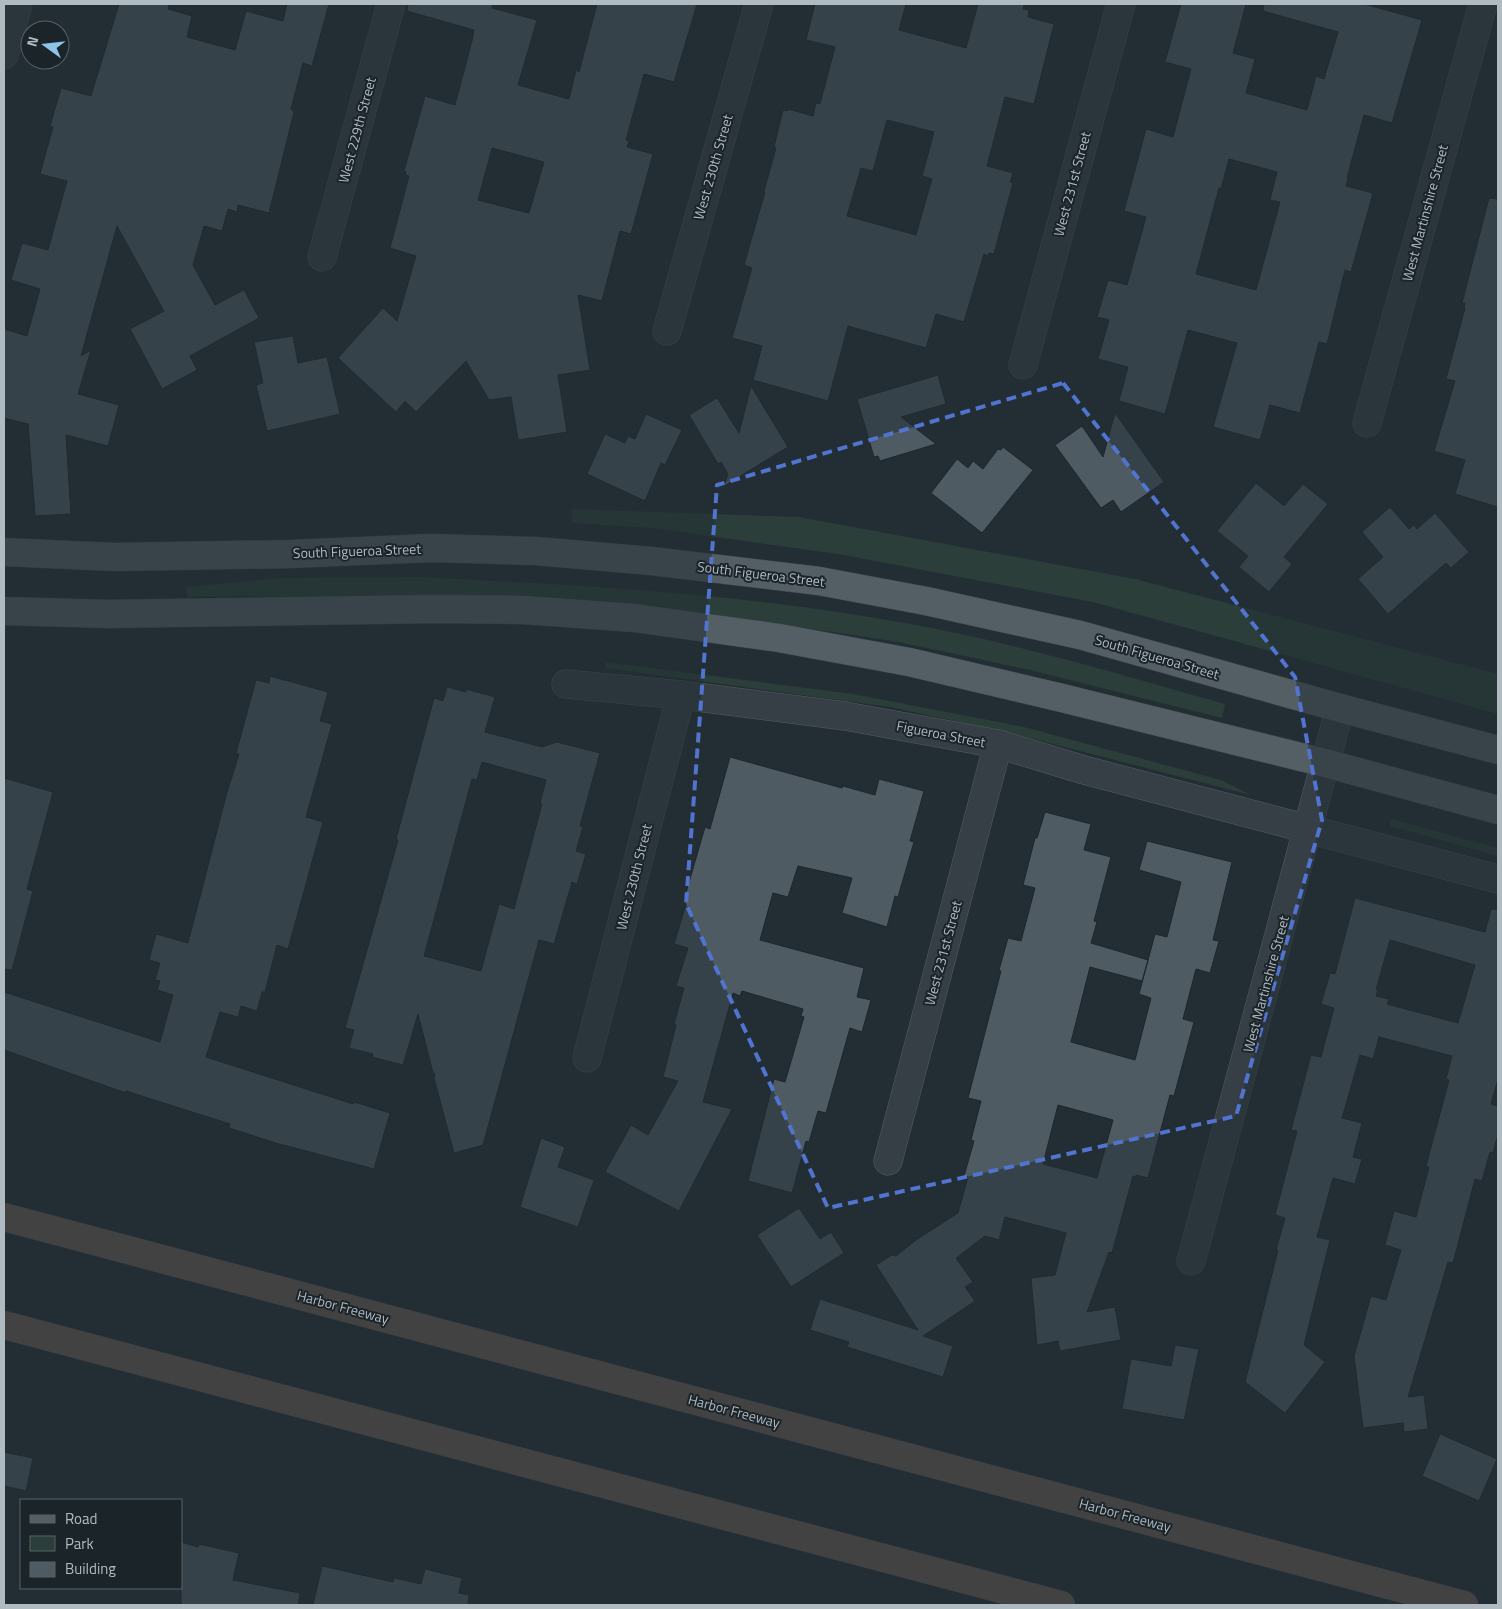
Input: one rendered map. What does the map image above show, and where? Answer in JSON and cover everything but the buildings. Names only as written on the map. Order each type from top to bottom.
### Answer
[{"type":"highway","name":"Harbor Freeway","points":[[4,1216],[1464,1605]]},
{"type":"highway","points":[[4,1325],[1061,1605]]},
{"type":"main road","name":"South Figueroa Street","points":[[4,552],[114,557],[291,554],[440,548],[536,551],[661,562],[819,581],[926,601],[1080,635],[1498,750]]},
{"type":"main road","points":[[4,611],[108,614],[436,609],[524,610],[634,618],[779,638],[910,662],[1325,763],[1498,810]]},
{"type":"street","points":[[4,55],[18,4]]},
{"type":"street","name":"West 229th Street","points":[[322,257],[391,4]]},
{"type":"street","name":"West 230th Street","points":[[667,331],[759,4]]},
{"type":"street","name":"West 231st Street","points":[[1023,365],[1121,4]]},
{"type":"street","name":"West Martinshire Street","points":[[1367,423],[1483,4]]},
{"type":"street","name":"Figueroa Street","points":[[566,684],[680,695],[845,716],[998,744],[1084,770],[1498,879]]},
{"type":"street","name":"West 230th Street","points":[[587,1058],[680,695]]},
{"type":"street","name":"West Martinshire Street","points":[[1192,1261],[1340,708]]},
{"type":"street","name":"West 231st Street","points":[[888,1161],[998,744]]},
{"type":"highlighted area","points":[[1063,383],[1295,677],[1322,820],[1236,1116],[828,1208],[686,904],[717,485]]},
{"type":"green space","points":[[572,509],[799,517],[1135,579],[1498,674],[1498,714],[1093,602],[838,554],[652,528],[572,523]]},
{"type":"green space","points":[[418,577],[665,592],[788,605],[849,614],[990,640],[1225,704],[1222,718],[1030,670],[899,642],[772,623],[409,598],[188,597],[185,587],[280,578]]},
{"type":"green space","points":[[606,662],[853,694],[1024,727],[1221,780],[1251,795],[1014,734],[890,707],[605,668]]},
{"type":"green space","points":[[1391,819],[1498,848],[1498,856],[1390,826]]}]
